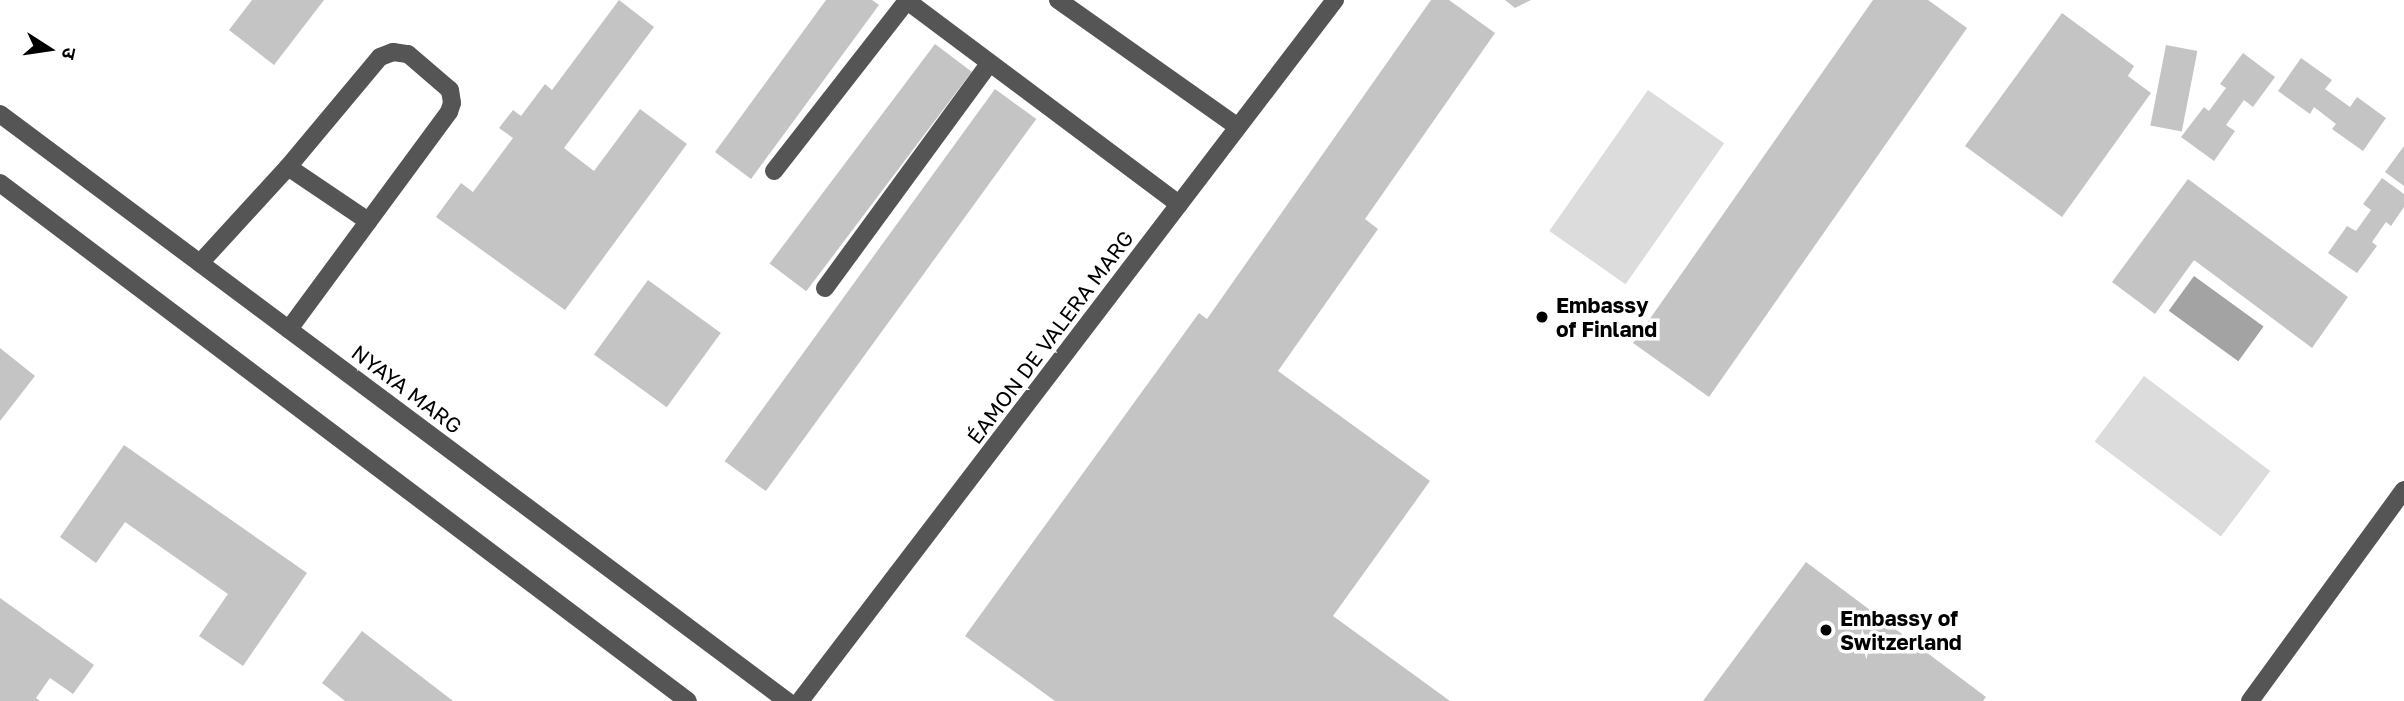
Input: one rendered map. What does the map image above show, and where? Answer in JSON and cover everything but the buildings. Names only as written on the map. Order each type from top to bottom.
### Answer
[{"type":"street","points":[[774,170],[907,0],[1179,204]]},
{"type":"street","points":[[1058,0],[1238,127]]},
{"type":"street","name":"ÉAMON DE VALERA MARG","points":[[800,701],[1335,0]]},
{"type":"street","points":[[200,263],[288,167],[380,57],[393,52],[408,54],[450,90],[452,103],[449,112],[289,330]]},
{"type":"street","points":[[825,288],[989,64]]},
{"type":"street","name":"NYAYA MARG","points":[[0,114],[787,701]]},
{"type":"street","points":[[288,167],[368,221]]},
{"type":"street","points":[[0,183],[688,701]]},
{"type":"street","points":[[2250,701],[2404,490]]},
{"type":"shaded area","points":[[1648,90],[1724,143],[1626,284],[1549,231]]},
{"type":"shaded area","points":[[2194,276],[2264,327],[2238,361],[2169,311]]},
{"type":"shaded area","points":[[2144,376],[2270,471],[2221,537],[2095,441]]},
{"type":"place","name":"Embassy of Finland","points":[[1542,317]]},
{"type":"place","name":"Embassy of Switzerland","points":[[1826,630]]}]
